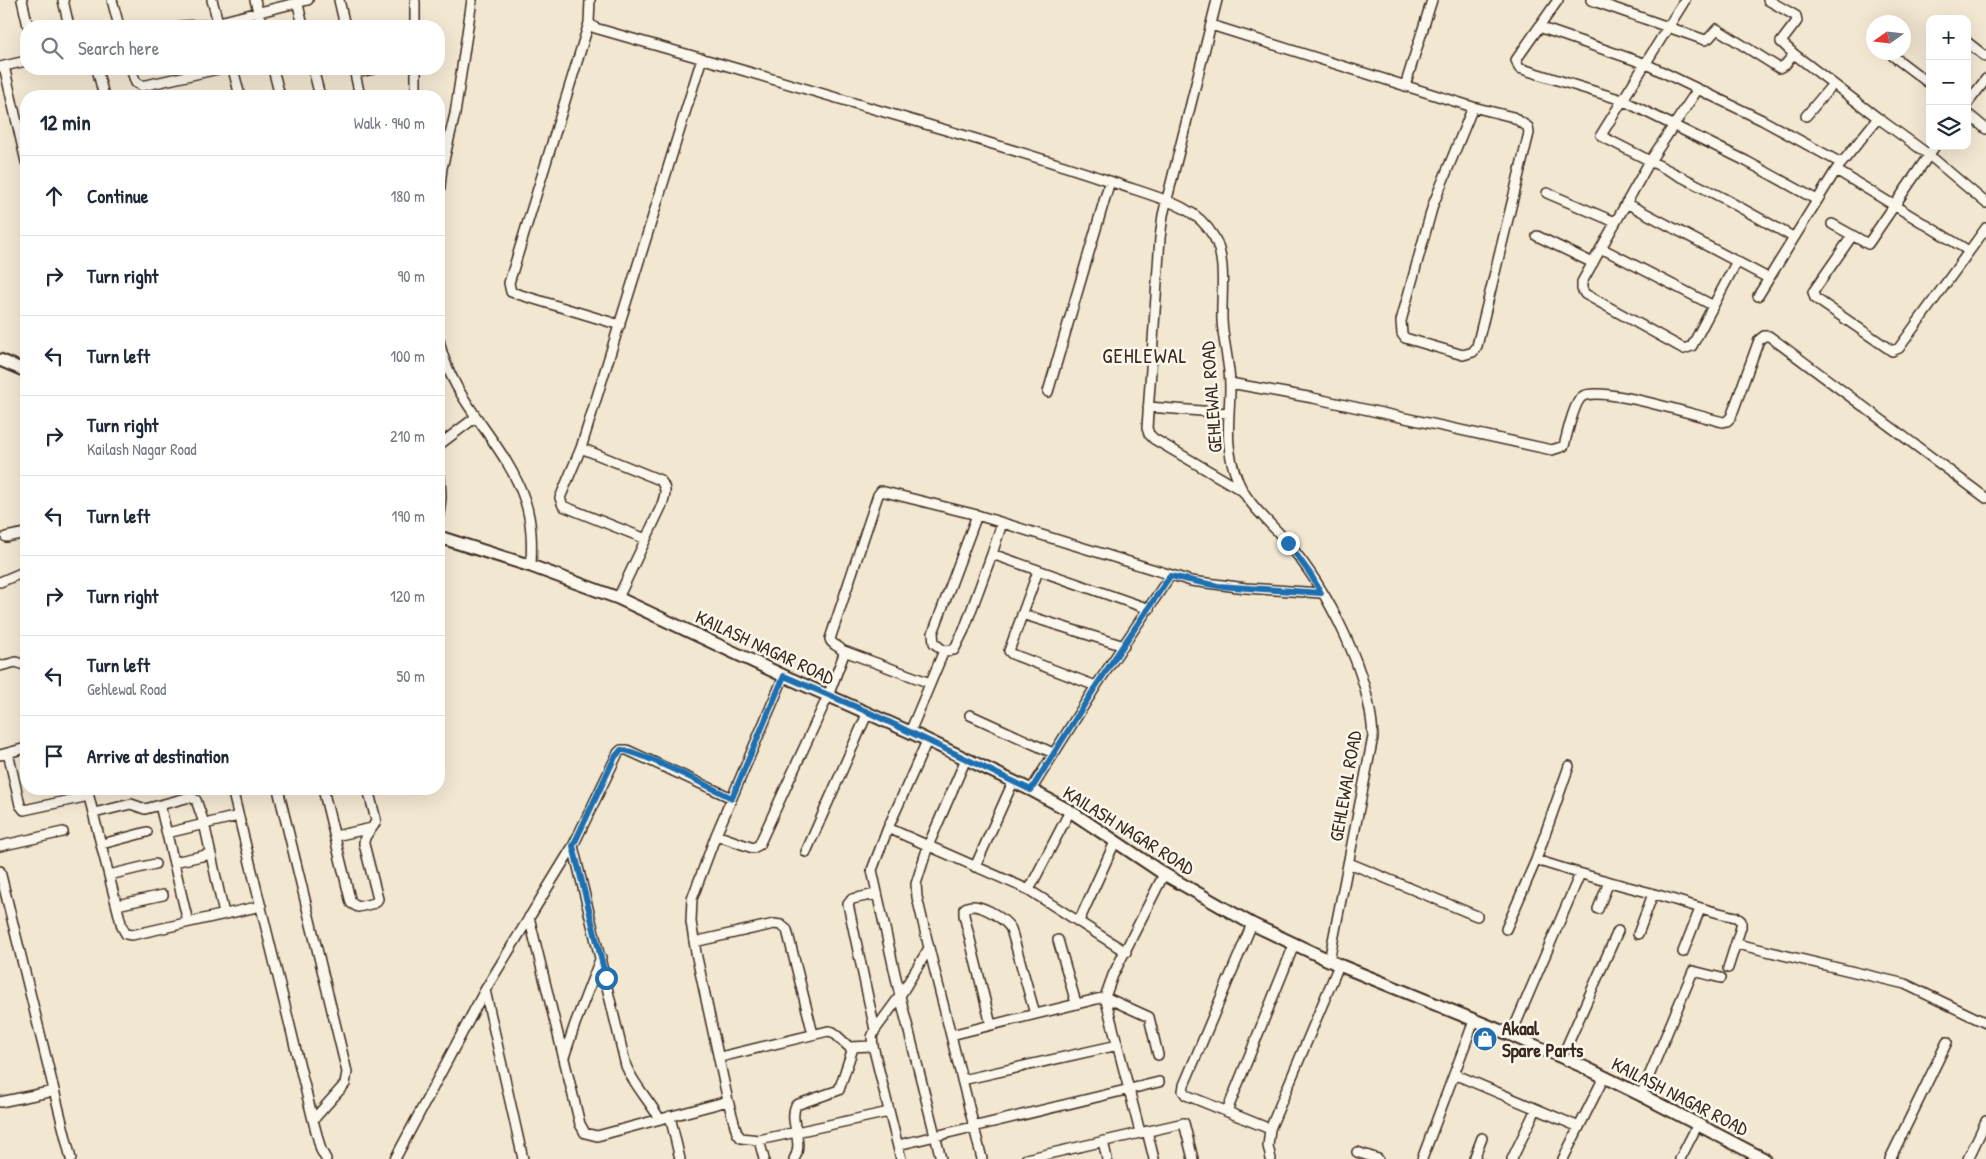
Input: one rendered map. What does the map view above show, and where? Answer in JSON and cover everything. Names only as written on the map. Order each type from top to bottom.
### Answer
[{"type":"street","points":[[22,0],[27,20]]},
{"type":"street","points":[[63,0],[68,20]]},
{"type":"street","points":[[112,0],[117,20]]},
{"type":"street","points":[[212,0],[217,20]]},
{"type":"street","points":[[255,0],[260,20]]},
{"type":"street","points":[[226,20],[297,1],[308,0]]},
{"type":"street","points":[[339,0],[344,20]]},
{"type":"street","points":[[445,149],[455,114],[472,0]]},
{"type":"street","points":[[590,0],[589,23],[511,273],[509,288],[510,292],[620,325]]},
{"type":"street","points":[[1217,0],[1163,215],[1147,428],[1148,434],[1243,491]]},
{"type":"street","points":[[1405,86],[1432,0]]},
{"type":"street","points":[[1558,0],[1516,60],[1519,68],[1622,100],[1746,161],[1817,200]]},
{"type":"street","points":[[1591,0],[1705,40],[1715,30],[1719,30],[1779,68],[1785,65],[1794,54]]},
{"type":"street","points":[[1685,0],[1601,135],[1603,138],[1723,198],[1793,237]]},
{"type":"street","points":[[1768,0],[1796,16],[1797,21],[1781,42],[1833,84],[1929,155],[1986,203]]},
{"type":"street","points":[[297,1],[302,20]]},
{"type":"street","points":[[415,2],[415,20]]},
{"type":"street","name":"GEHLEWAL ROAD","points":[[589,23],[595,28],[1040,158],[1110,181],[1167,201],[1186,210],[1203,222],[1214,237],[1221,274],[1222,322],[1230,383],[1228,448],[1239,483],[1243,491],[1288,543],[1311,575],[1352,652],[1361,675],[1372,716],[1373,737],[1349,863],[1334,963],[1270,1129]]},
{"type":"street","points":[[1212,25],[1473,107],[1513,117],[1528,127],[1529,134],[1477,346],[1473,352],[1464,354],[1411,341],[1405,338],[1400,328],[1433,205],[1473,107]]},
{"type":"street","points":[[1539,27],[1646,64],[1762,120],[1838,166],[1895,206],[1970,250]]},
{"type":"street","points":[[1971,45],[1986,57]]},
{"type":"street","points":[[646,538],[563,506],[560,498],[581,448],[702,58]]},
{"type":"street","points":[[1898,60],[1926,81]]},
{"type":"street","points":[[20,62],[2,67],[20,118]]},
{"type":"street","points":[[99,75],[102,90]]},
{"type":"street","points":[[133,75],[136,83],[142,86],[191,75]]},
{"type":"street","points":[[235,75],[239,90]]},
{"type":"street","points":[[275,75],[278,90]]},
{"type":"street","points":[[315,75],[318,90]]},
{"type":"street","points":[[356,75],[359,90]]},
{"type":"street","points":[[416,75],[416,90]]},
{"type":"street","points":[[1971,99],[1986,80]]},
{"type":"street","points":[[1806,116],[1833,84]]},
{"type":"street","points":[[1698,89],[1650,161],[1582,282],[1582,289],[1585,294],[1684,348],[1692,346],[1736,261]]},
{"type":"street","points":[[1971,116],[1986,129]]},
{"type":"street","points":[[1758,296],[1838,166],[1878,118]]},
{"type":"street","points":[[1832,224],[1868,244],[1932,150]]},
{"type":"street","points":[[1048,392],[1110,181]]},
{"type":"street","points":[[1547,193],[1615,222]]},
{"type":"street","points":[[1626,203],[1768,278]]},
{"type":"street","points":[[1852,236],[1813,292],[1813,295],[1892,351],[1899,348],[1986,228]]},
{"type":"street","points":[[1537,236],[1593,263]]},
{"type":"street","points":[[1601,248],[1712,305]]},
{"type":"street","points":[[1230,383],[1312,398],[1552,450],[1564,446],[1577,403],[1582,396],[1592,394],[1605,394],[1631,399],[1723,422],[1728,421],[1759,340],[1764,336],[1769,336],[1986,498]]},
{"type":"street","points":[[0,360],[20,368]]},
{"type":"street","points":[[445,363],[476,417],[508,463],[525,500],[530,520],[530,566]]},
{"type":"street","points":[[1148,407],[1228,413]]},
{"type":"street","points":[[445,440],[476,417]]},
{"type":"street","points":[[581,448],[660,480],[665,486],[666,493],[618,598]]},
{"type":"street","points":[[930,683],[844,651],[832,644],[830,639],[878,495],[881,491],[977,515],[1170,576],[1218,586],[1321,593]]},
{"type":"street","points":[[977,515],[933,633],[934,643],[944,651],[952,650],[955,647],[992,554],[1002,523]]},
{"type":"street","points":[[6,537],[20,534]]},
{"type":"street","name":"KAILASH NAGAR ROAD","points":[[445,539],[530,566],[618,598],[784,676],[868,712],[1031,790],[1070,811],[1164,874],[1252,924],[1294,945],[1511,1035],[1604,1077],[1764,1159]]},
{"type":"street","points":[[992,554],[1149,609]]},
{"type":"street","points":[[1038,571],[1009,648],[1012,654],[1096,686]]},
{"type":"street","points":[[0,582],[20,574]]},
{"type":"street","points":[[1031,790],[1096,686],[1170,576]]},
{"type":"street","points":[[1022,614],[1124,646]]},
{"type":"street","points":[[716,835],[753,848],[759,845],[828,696],[844,651]]},
{"type":"street","points":[[910,732],[944,651]]},
{"type":"street","points":[[0,666],[16,662],[20,664]]},
{"type":"street","points":[[784,676],[716,835],[692,899],[691,922],[694,942],[728,1101],[737,1133],[741,1138],[759,1140],[889,1112]]},
{"type":"street","points":[[806,852],[868,712]]},
{"type":"street","points":[[970,714],[1053,753]]},
{"type":"street","points":[[927,741],[888,828],[872,870],[900,996],[941,1159]]},
{"type":"street","points":[[20,750],[4,754],[20,805],[24,810],[77,795]]},
{"type":"street","points":[[395,1159],[485,990],[573,846],[615,757],[621,750],[626,750],[646,758],[732,798]]},
{"type":"street","points":[[966,759],[928,846],[916,884],[928,948],[982,1159]]},
{"type":"street","points":[[1506,929],[1536,860],[1569,766]]},
{"type":"street","points":[[975,867],[1013,782]]},
{"type":"street","points":[[89,795],[124,932],[129,935],[261,906]]},
{"type":"street","points":[[233,795],[323,1158]]},
{"type":"street","points":[[279,795],[347,1072],[345,1084],[313,1120]]},
{"type":"street","points":[[324,795],[351,903],[358,907],[375,903],[378,899],[364,840],[376,820],[370,795]]},
{"type":"street","points":[[94,813],[127,805],[145,809],[193,798],[198,803],[204,824],[224,914]]},
{"type":"street","points":[[160,805],[188,922]]},
{"type":"street","points":[[1029,890],[1070,811]]},
{"type":"street","points":[[167,833],[238,816]]},
{"type":"street","points":[[334,836],[372,828]]},
{"type":"street","points":[[888,828],[1029,890],[1126,952]]},
{"type":"street","points":[[0,846],[63,832]]},
{"type":"street","points":[[102,844],[147,832]]},
{"type":"street","points":[[1078,920],[1115,842]]},
{"type":"street","points":[[573,846],[626,1066],[633,1080],[650,1102],[659,1118]]},
{"type":"street","points":[[174,862],[211,854]]},
{"type":"street","points":[[1536,860],[1700,909],[1736,917],[1741,921],[1741,927],[1728,968]]},
{"type":"street","points":[[1349,863],[1478,916]]},
{"type":"street","points":[[109,875],[155,864]]},
{"type":"street","points":[[0,872],[71,1159]]},
{"type":"street","points":[[1154,1159],[1128,1089],[1105,997],[1113,975],[1164,874]]},
{"type":"street","points":[[1511,1035],[1580,874]]},
{"type":"street","points":[[1598,909],[1610,882]]},
{"type":"street","points":[[875,1030],[848,904],[852,899],[876,894]]},
{"type":"street","points":[[1638,934],[1653,894]]},
{"type":"street","points":[[117,905],[163,895]]},
{"type":"street","points":[[992,1025],[964,915],[964,910],[968,906],[985,910],[1007,922],[1011,929],[1035,1014]]},
{"type":"street","points":[[1683,952],[1700,909]]},
{"type":"street","points":[[530,917],[580,1124],[585,1133],[597,1136],[728,1101]]},
{"type":"street","points":[[694,942],[774,924],[781,925],[787,930],[813,1034]]},
{"type":"street","points":[[1252,924],[1183,1091],[1186,1095],[1270,1129],[1268,1146],[1271,1159]]},
{"type":"street","points":[[1562,1058],[1618,931]]},
{"type":"street","points":[[1058,940],[1076,1003]]},
{"type":"street","points":[[1737,944],[1905,984],[1986,1023]]},
{"type":"street","points":[[1227,1111],[1294,945]]},
{"type":"street","points":[[901,1159],[872,1037],[900,996],[928,948]]},
{"type":"street","points":[[564,1057],[601,957]]},
{"type":"street","points":[[1640,1094],[1694,971],[1721,978]]},
{"type":"street","points":[[485,990],[523,1159]]},
{"type":"street","points":[[951,1035],[1105,997],[1149,1017],[1158,1055]]},
{"type":"street","points":[[1422,1159],[1474,1021]]},
{"type":"street","points":[[720,1058],[828,1031],[833,1032],[844,1045],[853,1048],[873,1046]]},
{"type":"street","points":[[1890,1159],[1947,1042]]},
{"type":"street","points":[[962,1080],[1118,1045]]},
{"type":"street","points":[[794,1159],[798,1149],[794,1115],[796,1105],[840,1090],[853,1048]]},
{"type":"street","points":[[1454,1074],[1579,1127]]},
{"type":"street","points":[[1564,1159],[1604,1077]]},
{"type":"street","points":[[898,1145],[1159,1082]]},
{"type":"street","points":[[0,1102],[54,1091]]},
{"type":"street","points":[[1512,1159],[1536,1109]]},
{"type":"street","points":[[670,1116],[680,1159]]},
{"type":"street","points":[[1968,1159],[1986,1121]]},
{"type":"street","points":[[1026,1159],[1184,1124],[1194,1159]]},
{"type":"street","points":[[1680,1159],[1698,1124]]},
{"type":"street","points":[[1474,1159],[1482,1138]]},
{"type":"street","points":[[759,1140],[764,1159]]},
{"type":"street","points":[[1103,1141],[1107,1159]]},
{"type":"street","points":[[1357,1152],[1378,1159]]},
{"type":"place","name":"Akaal Spare Parts","points":[[1485,1039]]},
{"type":"district","name":"GEHLEWAL","points":[[1145,355]]},
{"type":"route","points":[[606,978],[573,846],[615,757],[621,750],[626,750],[646,758],[732,798],[784,676],[868,712],[1031,790],[1096,686],[1170,576],[1218,586],[1321,593],[1311,575],[1288,543]]}]
